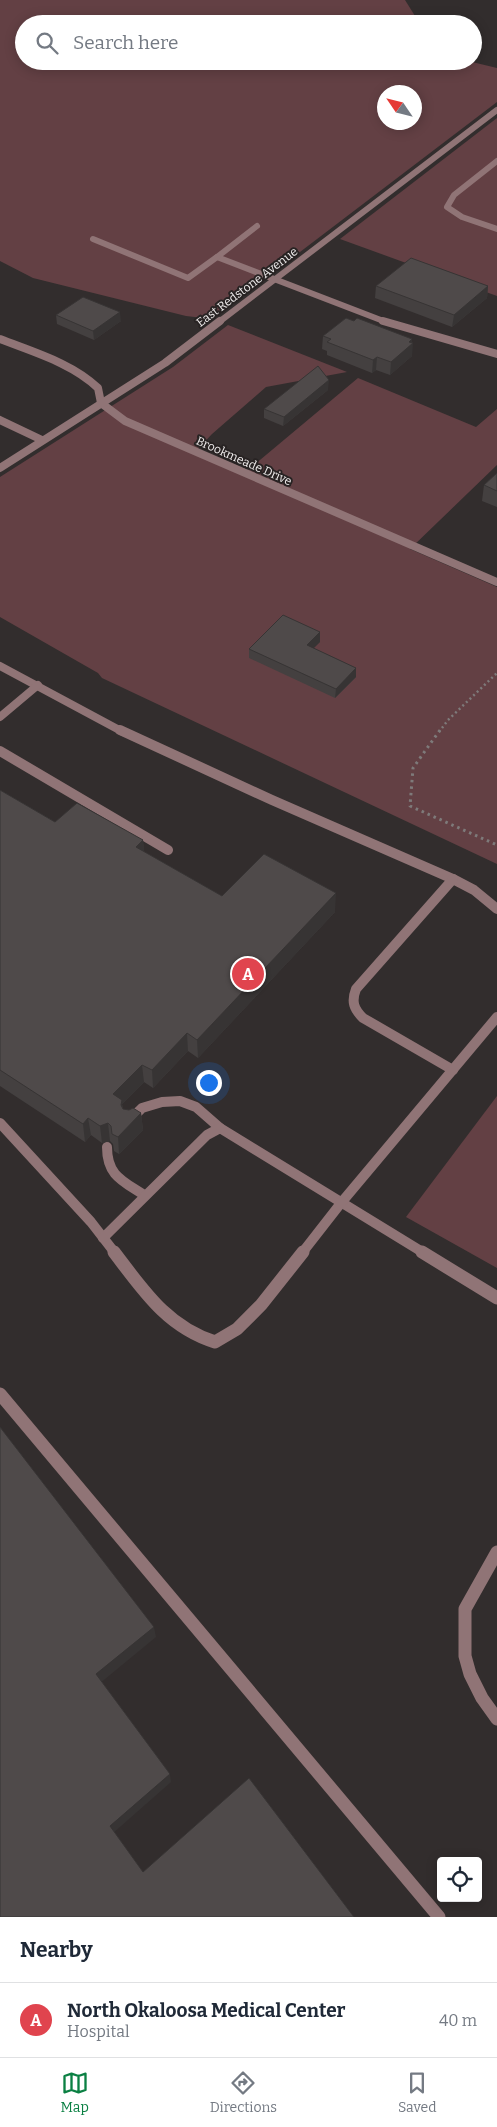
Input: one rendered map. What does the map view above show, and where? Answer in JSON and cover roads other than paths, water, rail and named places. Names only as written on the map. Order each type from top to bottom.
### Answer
[{"type":"street","name":"East Redstone Avenue","points":[[0,468],[165,363],[497,110]]},
{"type":"street","points":[[497,161],[454,195],[447,207],[462,217],[497,229]]},
{"type":"street","points":[[93,239],[188,278],[257,226]]},
{"type":"street","points":[[217,257],[388,323],[497,354]]},
{"type":"street","points":[[0,339],[91,380],[99,390],[101,404]]},
{"type":"street","name":"Brookmeade Drive","points":[[101,404],[125,421],[497,582]]},
{"type":"street","points":[[0,420],[42,440]]},
{"type":"street","points":[[0,666],[126,733],[272,800],[453,879],[474,890],[497,909]]},
{"type":"street","points":[[0,717],[38,685]]},
{"type":"street","points":[[0,751],[168,850]]},
{"type":"street","points":[[453,879],[356,989],[352,1000],[353,1008],[363,1018],[453,1070]]},
{"type":"street","points":[[0,1123],[85,1214],[154,1302],[176,1322],[196,1336],[214,1342],[237,1329],[260,1305],[341,1203],[497,1017]]},
{"type":"street","points":[[129,1121],[142,1108],[162,1102],[180,1101],[196,1107],[220,1128],[497,1298]]},
{"type":"street","points":[[103,1238],[207,1134],[220,1128]]},
{"type":"street","points":[[108,1146],[106,1161],[113,1174],[144,1195]]},
{"type":"street","points":[[0,1394],[439,1917]]},
{"type":"street","points":[[497,1552],[465,1609],[465,1656],[470,1674],[482,1698],[497,1719]]},
{"type":"place","name":"North Okaloosa Medical Center","points":[[248,974]]}]
